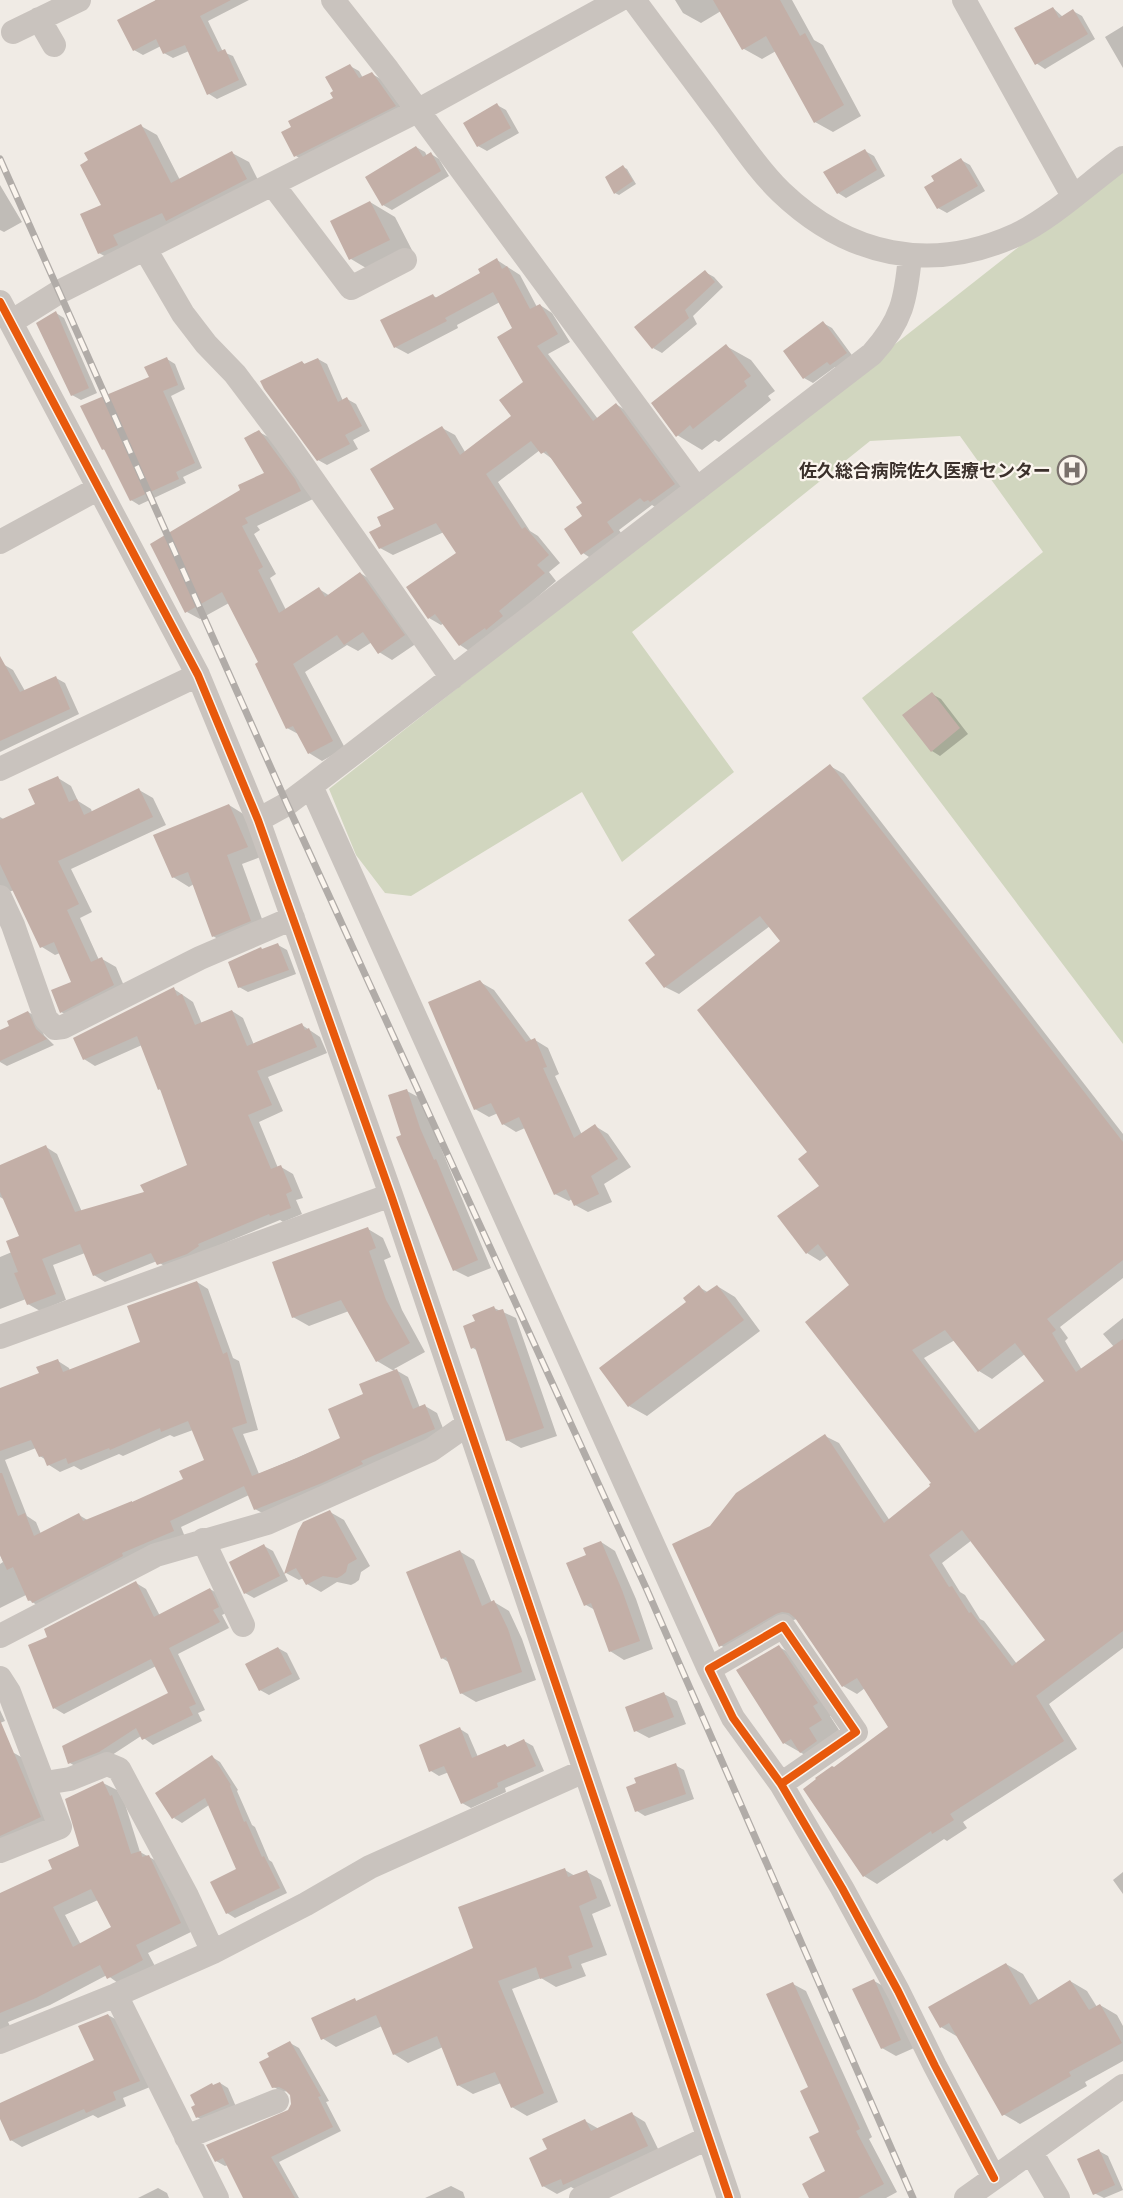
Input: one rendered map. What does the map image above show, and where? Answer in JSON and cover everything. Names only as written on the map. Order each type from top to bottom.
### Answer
[{"type":"street","points":[[13,32],[79,0]]},
{"type":"street","points":[[333,0],[388,70],[697,489]]},
{"type":"street","points":[[619,0],[417,111],[59,292],[5,312],[198,675],[258,820],[391,1195],[729,2198]]},
{"type":"street","points":[[634,0],[779,190],[803,212],[842,236],[866,247],[910,256],[931,256],[983,248],[1017,234],[1041,220],[1123,158]]},
{"type":"street","points":[[964,0],[1073,196]]},
{"type":"street","points":[[39,19],[54,45]]},
{"type":"street","points":[[273,184],[351,288],[405,260]]},
{"type":"street","points":[[145,249],[183,314],[206,344],[235,374],[287,443],[452,678]]},
{"type":"street","points":[[258,820],[287,804],[311,786],[872,354],[896,324],[907,292],[910,256]]},
{"type":"street","points":[[0,542],[99,488]]},
{"type":"street","points":[[0,769],[198,675]]},
{"type":"street","points":[[311,786],[733,1718],[781,1784],[853,1908],[994,2178]]},
{"type":"street","points":[[0,897],[13,924],[46,1019],[55,1028],[63,1027],[200,958],[293,918]]},
{"type":"street","points":[[0,1337],[391,1195]]},
{"type":"street","points":[[0,1636],[156,1555],[267,1523],[370,1479],[431,1450],[468,1424]]},
{"type":"street","points":[[203,1540],[243,1625]]},
{"type":"street","points":[[709,1669],[783,1626],[856,1732],[781,1784]]},
{"type":"street","points":[[0,1678],[9,1692],[60,1827],[0,1851]]},
{"type":"street","points":[[45,1783],[70,1779],[107,1764],[119,1769],[213,1952]]},
{"type":"street","points":[[0,2042],[116,1995],[213,1952],[370,1868],[584,1771]]},
{"type":"street","points":[[116,1995],[217,2198]]},
{"type":"street","points":[[966,2198],[1123,2086]]},
{"type":"street","points":[[186,2137],[277,2101]]},
{"type":"street","points":[[581,2198],[708,2138]]},
{"type":"street","points":[[1031,2152],[1058,2198]]},
{"type":"green space","points":[[1123,169],[1123,1044],[862,698],[1043,552],[960,436],[870,441],[632,632],[734,772],[622,862],[582,792],[411,896],[385,893],[356,855],[329,789],[1016,249]]},
{"type":"building","points":[[156,0],[231,0],[200,16],[218,52],[225,49],[239,80],[207,95],[185,45],[163,54],[156,39],[133,51],[117,20]]},
{"type":"building","points":[[713,0],[780,0],[800,36],[805,33],[844,105],[814,123],[766,36],[742,50]]},
{"type":"building","points":[[1053,7],[1059,18],[1073,9],[1088,34],[1035,65],[1014,28]]},
{"type":"building","points":[[350,64],[359,78],[372,72],[396,106],[294,157],[281,132],[291,127],[288,121],[333,98],[330,93],[333,91],[325,77]]},
{"type":"building","points":[[497,103],[511,128],[477,147],[463,123]]},
{"type":"building","points":[[141,124],[171,183],[232,151],[247,179],[166,221],[162,213],[113,235],[118,245],[98,254],[80,214],[101,205],[80,165],[88,160],[84,153]]},
{"type":"building","points":[[416,146],[423,157],[431,152],[441,171],[382,206],[365,177]]},
{"type":"building","points":[[865,149],[877,170],[837,194],[823,172]]},
{"type":"building","points":[[961,158],[978,186],[937,209],[924,187],[934,181],[931,176]]},
{"type":"building","points":[[623,165],[633,181],[614,194],[605,177]]},
{"type":"building","points":[[370,201],[390,240],[349,260],[330,221]]},
{"type":"building","points":[[497,258],[502,269],[507,266],[530,309],[540,304],[558,334],[537,346],[593,421],[616,403],[675,484],[650,502],[648,500],[644,502],[640,498],[607,522],[614,532],[581,555],[564,529],[582,516],[576,507],[582,503],[546,451],[541,454],[531,441],[486,474],[522,529],[525,527],[549,555],[537,565],[545,573],[499,611],[503,616],[486,630],[485,628],[459,646],[435,614],[428,619],[406,587],[456,553],[436,523],[379,549],[369,532],[381,526],[377,517],[394,509],[370,469],[442,426],[460,455],[511,416],[499,400],[523,382],[497,337],[512,328],[493,292],[445,318],[447,321],[394,348],[380,320],[433,294],[435,298],[480,273],[478,269]]},
{"type":"building","points":[[705,270],[715,282],[685,310],[689,318],[652,349],[634,327]]},
{"type":"building","points":[[56,311],[89,388],[71,396],[36,323]]},
{"type":"building","points":[[823,321],[847,353],[830,365],[827,362],[803,379],[783,351]]},
{"type":"building","points":[[726,344],[751,376],[744,381],[747,386],[693,429],[690,425],[676,437],[651,403]]},
{"type":"building","points":[[167,357],[178,385],[163,391],[195,463],[176,472],[179,479],[130,501],[80,406],[149,377],[144,367]]},
{"type":"building","points":[[318,358],[338,402],[347,397],[362,426],[345,435],[350,444],[317,461],[260,381],[302,361],[304,364]]},
{"type":"building","points":[[259,430],[295,479],[301,491],[245,518],[248,523],[242,526],[263,567],[258,570],[279,613],[319,587],[325,597],[360,572],[405,635],[378,654],[363,632],[344,645],[337,635],[293,664],[333,741],[308,754],[293,726],[286,729],[255,664],[258,662],[222,592],[185,613],[150,544],[240,490],[238,485],[264,473],[244,438]]},
{"type":"building","points":[[0,656],[20,692],[56,676],[70,709],[0,741]]},
{"type":"building","points":[[932,692],[960,728],[931,752],[902,715]]},
{"type":"building","points":[[830,764],[1123,1142],[1123,1260],[1047,1319],[1056,1330],[1052,1333],[1076,1372],[1123,1339],[1123,1631],[1036,1696],[1064,1741],[950,1814],[954,1820],[932,1834],[931,1831],[863,1877],[803,1789],[815,1778],[832,1766],[834,1767],[888,1727],[857,1678],[842,1687],[795,1618],[789,1613],[776,1614],[719,1647],[672,1544],[710,1526],[736,1493],[825,1434],[884,1523],[931,1483],[805,1322],[849,1285],[818,1244],[806,1254],[777,1216],[819,1186],[798,1159],[807,1152],[697,1010],[780,941],[760,916],[664,988],[645,963],[655,955],[628,920]],"holes":[[[945,1330],[978,1372],[1015,1343],[1044,1381],[975,1433],[912,1350]],[[962,1530],[1045,1640],[1012,1666],[971,1612],[969,1613],[952,1586],[949,1587],[929,1555]]]},
{"type":"building","points":[[58,776],[69,802],[77,799],[84,815],[139,788],[153,817],[58,861],[79,904],[67,910],[91,962],[102,957],[114,985],[60,1013],[51,990],[71,982],[54,942],[40,948],[0,864],[0,820],[35,804],[28,789]]},
{"type":"building","points":[[229,804],[248,847],[227,855],[251,921],[212,937],[188,872],[172,878],[153,835]]},
{"type":"building","points":[[278,943],[289,970],[238,988],[228,962],[261,947],[262,949]]},
{"type":"building","points":[[480,980],[526,1042],[535,1038],[547,1067],[543,1068],[574,1138],[595,1124],[618,1159],[591,1176],[599,1194],[574,1206],[566,1189],[554,1195],[519,1117],[502,1125],[491,1103],[474,1110],[428,1002]]},
{"type":"building","points":[[174,987],[177,996],[182,994],[195,1025],[232,1010],[247,1046],[302,1023],[305,1030],[309,1028],[317,1047],[257,1071],[272,1105],[248,1115],[271,1169],[281,1165],[292,1191],[286,1194],[291,1208],[270,1216],[269,1214],[198,1244],[199,1246],[187,1254],[157,1265],[151,1253],[93,1276],[80,1244],[42,1259],[56,1294],[27,1305],[14,1273],[18,1272],[6,1241],[19,1236],[0,1192],[0,1165],[46,1145],[75,1212],[144,1192],[140,1185],[187,1165],[160,1089],[158,1090],[137,1036],[83,1060],[73,1038]]},
{"type":"building","points":[[28,1011],[36,1029],[47,1039],[0,1061],[0,1030],[9,1026],[7,1021]]},
{"type":"building","points":[[407,1089],[420,1128],[434,1160],[436,1159],[478,1260],[453,1271],[396,1137],[401,1135],[388,1095]]},
{"type":"building","points":[[368,1227],[376,1248],[369,1251],[386,1300],[410,1343],[376,1362],[341,1300],[292,1318],[272,1262]]},
{"type":"building","points":[[197,1281],[223,1354],[227,1352],[247,1423],[232,1428],[252,1476],[340,1438],[328,1409],[363,1394],[359,1384],[397,1369],[413,1409],[425,1404],[435,1429],[361,1461],[363,1464],[322,1483],[254,1510],[244,1486],[170,1521],[174,1531],[122,1553],[123,1556],[32,1603],[31,1600],[28,1601],[13,1567],[7,1570],[0,1555],[0,1473],[2,1473],[18,1516],[25,1513],[34,1536],[79,1513],[83,1521],[132,1502],[183,1479],[179,1471],[204,1460],[188,1421],[161,1432],[160,1428],[110,1450],[109,1448],[68,1464],[66,1458],[47,1466],[43,1456],[39,1457],[31,1440],[0,1451],[0,1388],[39,1373],[36,1367],[58,1359],[63,1372],[140,1342],[127,1306]]},
{"type":"building","points":[[699,1285],[705,1293],[717,1285],[744,1320],[628,1407],[599,1368],[686,1302],[683,1298]]},
{"type":"building","points":[[494,1306],[496,1311],[503,1309],[544,1428],[506,1441],[475,1347],[471,1349],[463,1326],[475,1321],[472,1315]]},
{"type":"building","points":[[330,1510],[357,1559],[348,1564],[346,1572],[341,1576],[337,1578],[323,1576],[306,1585],[296,1568],[284,1574],[303,1522]]},
{"type":"building","points":[[601,1541],[640,1641],[609,1652],[591,1603],[584,1606],[566,1563],[586,1555],[583,1548]]},
{"type":"building","points":[[264,1544],[280,1576],[244,1594],[229,1562]]},
{"type":"building","points":[[460,1550],[482,1606],[494,1600],[508,1629],[522,1672],[460,1694],[446,1657],[441,1659],[406,1572]]},
{"type":"building","points":[[136,1581],[154,1617],[210,1588],[219,1607],[213,1610],[220,1622],[169,1648],[196,1704],[189,1707],[193,1715],[142,1740],[136,1728],[99,1752],[68,1764],[62,1746],[168,1693],[151,1659],[53,1709],[28,1645],[47,1637],[44,1629]]},
{"type":"building","points":[[779,1645],[818,1703],[813,1706],[822,1720],[809,1728],[817,1741],[800,1753],[791,1739],[783,1744],[736,1670]]},
{"type":"building","points":[[278,1647],[292,1674],[259,1691],[245,1664]]},
{"type":"building","points":[[664,1692],[674,1717],[634,1732],[625,1707]]},
{"type":"building","points":[[0,1720],[41,1817],[0,1836]]},
{"type":"building","points":[[460,1727],[472,1758],[505,1744],[507,1747],[524,1739],[536,1766],[497,1783],[498,1787],[461,1804],[444,1766],[429,1772],[419,1745]]},
{"type":"building","points":[[212,1755],[231,1785],[244,1822],[246,1821],[262,1857],[264,1856],[280,1888],[226,1914],[210,1882],[236,1869],[205,1798],[172,1819],[155,1793]]},
{"type":"building","points":[[676,1763],[686,1794],[635,1812],[626,1787],[636,1783],[634,1778]]},
{"type":"building","points":[[103,1781],[110,1796],[112,1795],[131,1854],[141,1851],[142,1857],[149,1855],[181,1923],[136,1945],[143,1960],[107,1979],[100,1965],[36,1998],[0,2013],[0,1893],[52,1869],[48,1860],[79,1846],[65,1799]],"holes":[[[91,1889],[111,1927],[73,1947],[53,1907]]]},
{"type":"building","points":[[565,1868],[568,1877],[587,1870],[597,1898],[579,1906],[593,1947],[568,1956],[572,1968],[540,1979],[536,1967],[498,1981],[544,2093],[511,2108],[495,2072],[457,2086],[437,2036],[393,2055],[376,2015],[321,2040],[311,2018],[355,1998],[356,2001],[473,1948],[458,1907]]},
{"type":"building","points":[[1006,1963],[1030,2005],[1070,1980],[1089,2010],[1100,2004],[1122,2043],[1069,2072],[1071,2076],[1002,2116],[949,2023],[940,2028],[928,2007]]},
{"type":"building","points":[[874,1979],[901,2040],[881,2049],[852,1989]]},
{"type":"building","points":[[793,1982],[860,2129],[856,2131],[884,2184],[858,2198],[809,2198],[802,2184],[825,2171],[809,2137],[819,2132],[800,2091],[808,2087],[766,1994]]},
{"type":"building","points":[[108,2014],[140,2081],[113,2092],[116,2100],[86,2113],[84,2109],[10,2141],[0,2119],[0,2103],[94,2060],[78,2026]]},
{"type":"building","points":[[290,2041],[321,2096],[318,2097],[333,2127],[271,2157],[295,2198],[243,2198],[223,2158],[215,2162],[206,2145],[288,2110],[291,2104],[290,2095],[279,2087],[272,2088],[259,2062],[269,2057],[267,2053]]},
{"type":"building","points":[[220,2082],[229,2104],[196,2118],[191,2107],[195,2105],[190,2095],[212,2083],[213,2085]]},
{"type":"building","points":[[632,2112],[648,2146],[563,2185],[561,2179],[542,2187],[529,2158],[547,2149],[542,2139],[585,2119],[591,2131]]},
{"type":"building","points":[[1099,2149],[1115,2185],[1093,2195],[1077,2159]]},
{"type":"railway","points":[[0,159],[287,804],[647,1590],[913,2198]]},
{"type":"cycle path","points":[[0,302],[198,675],[258,820],[391,1195],[729,2198]]},
{"type":"cycle path","points":[[781,1784],[856,1732],[783,1626],[709,1669],[733,1718],[781,1784],[842,1888],[994,2178]]},
{"type":"place","name":"佐久総合病院佐久医療センター","points":[[1072,470]]}]
